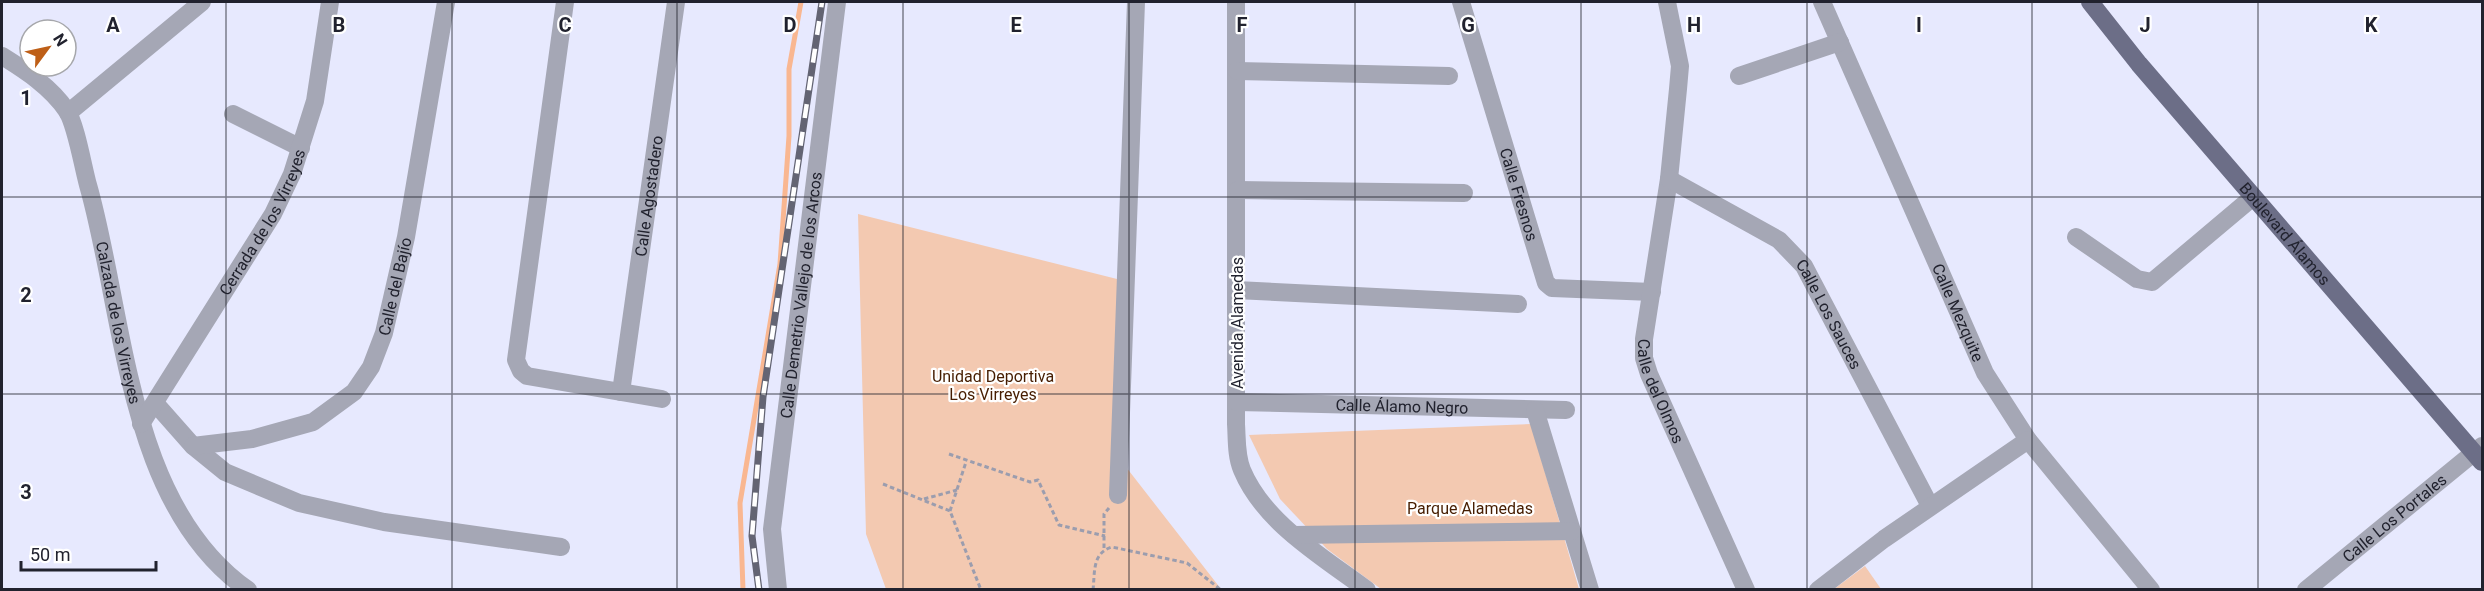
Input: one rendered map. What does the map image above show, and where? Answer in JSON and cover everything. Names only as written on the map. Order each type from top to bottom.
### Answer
[{"type":"main road","name":"Boulevard Álamos","points":[[2090,2],[2139,64],[2253,197],[2480,454]]},
{"type":"street","points":[[68,113],[202,2]]},
{"type":"street","name":"Cerrada de los Virreyes","points":[[141,424],[273,214],[301,148],[315,101],[330,2]]},
{"type":"street","name":"Calle del Bajío","points":[[193,446],[252,439],[313,422],[354,392],[371,368],[384,333],[406,237],[446,2]]},
{"type":"street","points":[[565,2],[516,360],[521,371],[527,376],[662,399]]},
{"type":"street","name":"Calle Agostadero","points":[[621,392],[676,2]]},
{"type":"street","name":"Calle Demetrio Vallejo de los Arcos","points":[[778,590],[772,529],[837,2]]},
{"type":"street","points":[[1118,495],[1136,2]]},
{"type":"street","name":"Avenida Alamedas","points":[[1236,2],[1237,446],[1241,469],[1253,489],[1294,535],[1366,590]]},
{"type":"street","name":"Calle Fresnos","points":[[1461,2],[1545,283],[1552,288],[1652,291]]},
{"type":"street","name":"Calle del Olmos","points":[[1667,2],[1680,66],[1669,179],[1644,339],[1644,358],[1649,374],[1746,590]]},
{"type":"street","name":"Calle Mezquite","points":[[1822,2],[1985,373],[2028,440],[2151,590]]},
{"type":"street","points":[[1739,76],[1840,42]]},
{"type":"street","name":"Calzada de los Virreyes","points":[[2,56],[39,80],[68,113],[93,202],[123,354],[141,424],[158,467],[191,528],[221,567],[248,590]]},
{"type":"street","points":[[1237,71],[1449,76]]},
{"type":"street","points":[[233,114],[301,148]]},
{"type":"street","name":"Calle Los Sauces","points":[[1669,179],[1779,240],[1804,266],[1930,506]]},
{"type":"street","points":[[1238,190],[1464,193]]},
{"type":"street","points":[[2076,237],[2137,279],[2152,282],[2253,197]]},
{"type":"street","points":[[1236,290],[1518,304]]},
{"type":"street","name":"Calle Álamo Negro","points":[[1237,402],[1566,410]]},
{"type":"street","points":[[155,403],[193,446],[225,472],[299,503],[384,522],[561,547]]},
{"type":"street","points":[[1535,410],[1590,590]]},
{"type":"street","points":[[1818,590],[1930,506],[2028,440]]},
{"type":"street","name":"Calle Los Portales","points":[[2306,590],[2480,454]]},
{"type":"street","points":[[1294,535],[1572,531]]},
{"type":"path","points":[[949,454],[966,462],[1030,482],[1038,480],[1059,525],[1105,536]]},
{"type":"path","points":[[966,462],[950,511],[981,590]]},
{"type":"path","points":[[883,484],[950,511]]},
{"type":"path","points":[[922,499],[957,490]]},
{"type":"path","points":[[1093,590],[1096,559],[1104,549],[1104,514],[1118,495]]},
{"type":"path","points":[[1104,549],[1112,547],[1186,563],[1221,590]]},
{"type":"green space","name":"Unidad Deportiva Los Virreyes","points":[[858,214],[1129,282],[1119,458],[1221,589],[886,589],[866,534]]},
{"type":"green space","name":"Parque Alamedas","points":[[1531,424],[1579,589],[1381,589],[1327,549],[1280,499],[1249,435]]},
{"type":"green space","points":[[1865,566],[1881,589],[1834,589]]},
{"type":"waterway","points":[[743,590],[740,503],[780,264],[789,136],[789,69],[801,2]]},
{"type":"railway","points":[[759,590],[752,536],[763,397],[822,2]]}]
